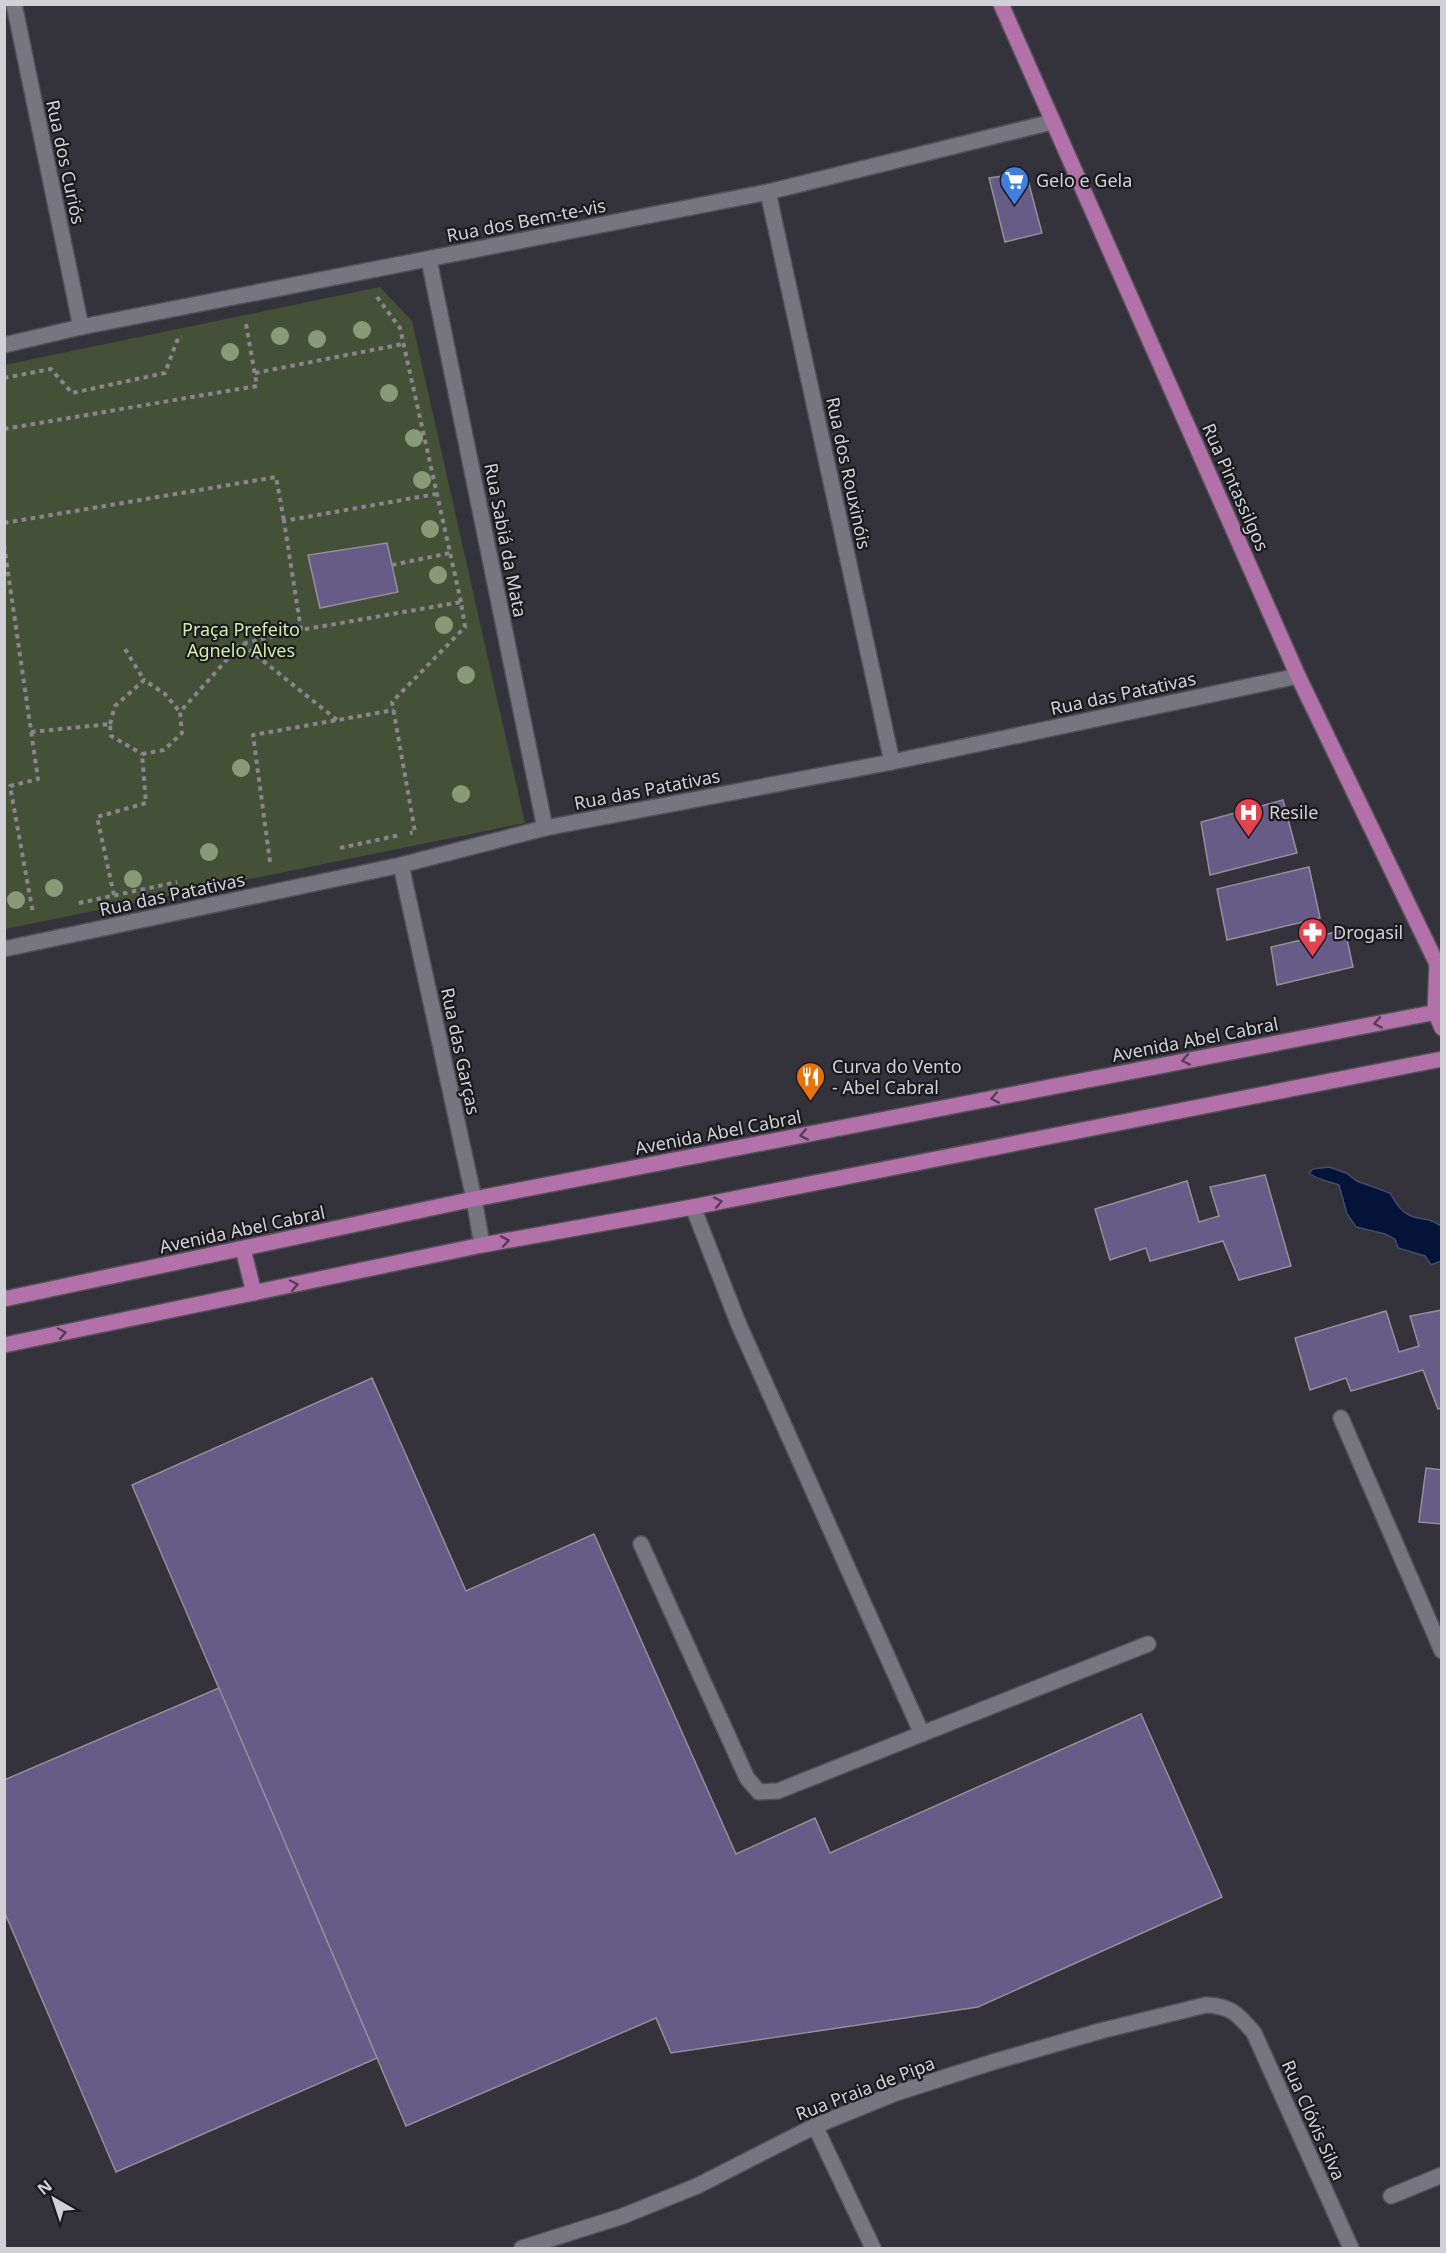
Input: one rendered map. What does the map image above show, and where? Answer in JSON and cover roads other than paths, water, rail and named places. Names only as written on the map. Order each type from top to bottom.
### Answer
[{"type":"main road","points":[[1001,4],[1010,21]]},
{"type":"main road","points":[[1008,4],[1010,21]]},
{"type":"main road","name":"Rua Pintassilgos","points":[[1010,21],[1052,122],[1298,676],[1439,966],[1438,1011]]},
{"type":"main road","points":[[1438,1011],[1442,1028]]},
{"type":"main road","name":"Avenida Abel Cabral","points":[[4,1299],[474,1199],[1438,1011]]},
{"type":"main road","points":[[4,1345],[482,1245],[693,1207],[1442,1059]]},
{"type":"main road","points":[[243,1249],[254,1293]]},
{"type":"street","name":"Rua dos Curiós","points":[[14,4],[81,327]]},
{"type":"street","name":"Rua dos Bem-te-vis","points":[[4,345],[81,327],[768,192],[1052,122]]},
{"type":"street","name":"Rua dos Rouxinóis","points":[[768,192],[892,762]]},
{"type":"street","name":"Rua Sabiá da Mata","points":[[429,260],[544,828]]},
{"type":"street","name":"Rua das Patativas","points":[[4,949],[401,865],[544,828],[892,762],[1298,676]]},
{"type":"street","name":"Rua das Garças","points":[[401,865],[482,1245]]},
{"type":"street","points":[[693,1207],[739,1325],[922,1734]]},
{"type":"street","points":[[1341,1418],[1442,1651]]},
{"type":"street","points":[[641,1544],[747,1778],[759,1791],[778,1791],[1148,1644]]},
{"type":"street","name":"Rua Praia de Pipa","points":[[522,2248],[623,2216],[697,2186],[815,2126],[896,2093],[1101,2031],[1206,2005],[1223,2006],[1234,2012]]},
{"type":"street","name":"Rua Clóvis Silva","points":[[1234,2012],[1254,2033],[1351,2248]]},
{"type":"street","points":[[815,2126],[873,2248]]},
{"type":"street","points":[[1391,2196],[1442,2175]]},
{"type":"water","points":[[1329,1167],[1346,1173],[1357,1181],[1390,1193],[1398,1206],[1406,1213],[1441,1226],[1441,1261],[1431,1265],[1425,1256],[1398,1248],[1395,1239],[1385,1234],[1356,1227],[1347,1214],[1339,1185],[1319,1179],[1309,1173],[1313,1169]]},
{"type":"place","name":"Gelo e Gela","points":[[1015,206]]},
{"type":"place","name":"Resile","points":[[1248,838]]},
{"type":"place","name":"Drogasil","points":[[1312,958]]},
{"type":"place","name":"Curva do Vento - Abel Cabral","points":[[811,1102]]},
{"type":"park label","name":"Praça Prefeito Agnelo Alves","points":[[241,639]]}]
